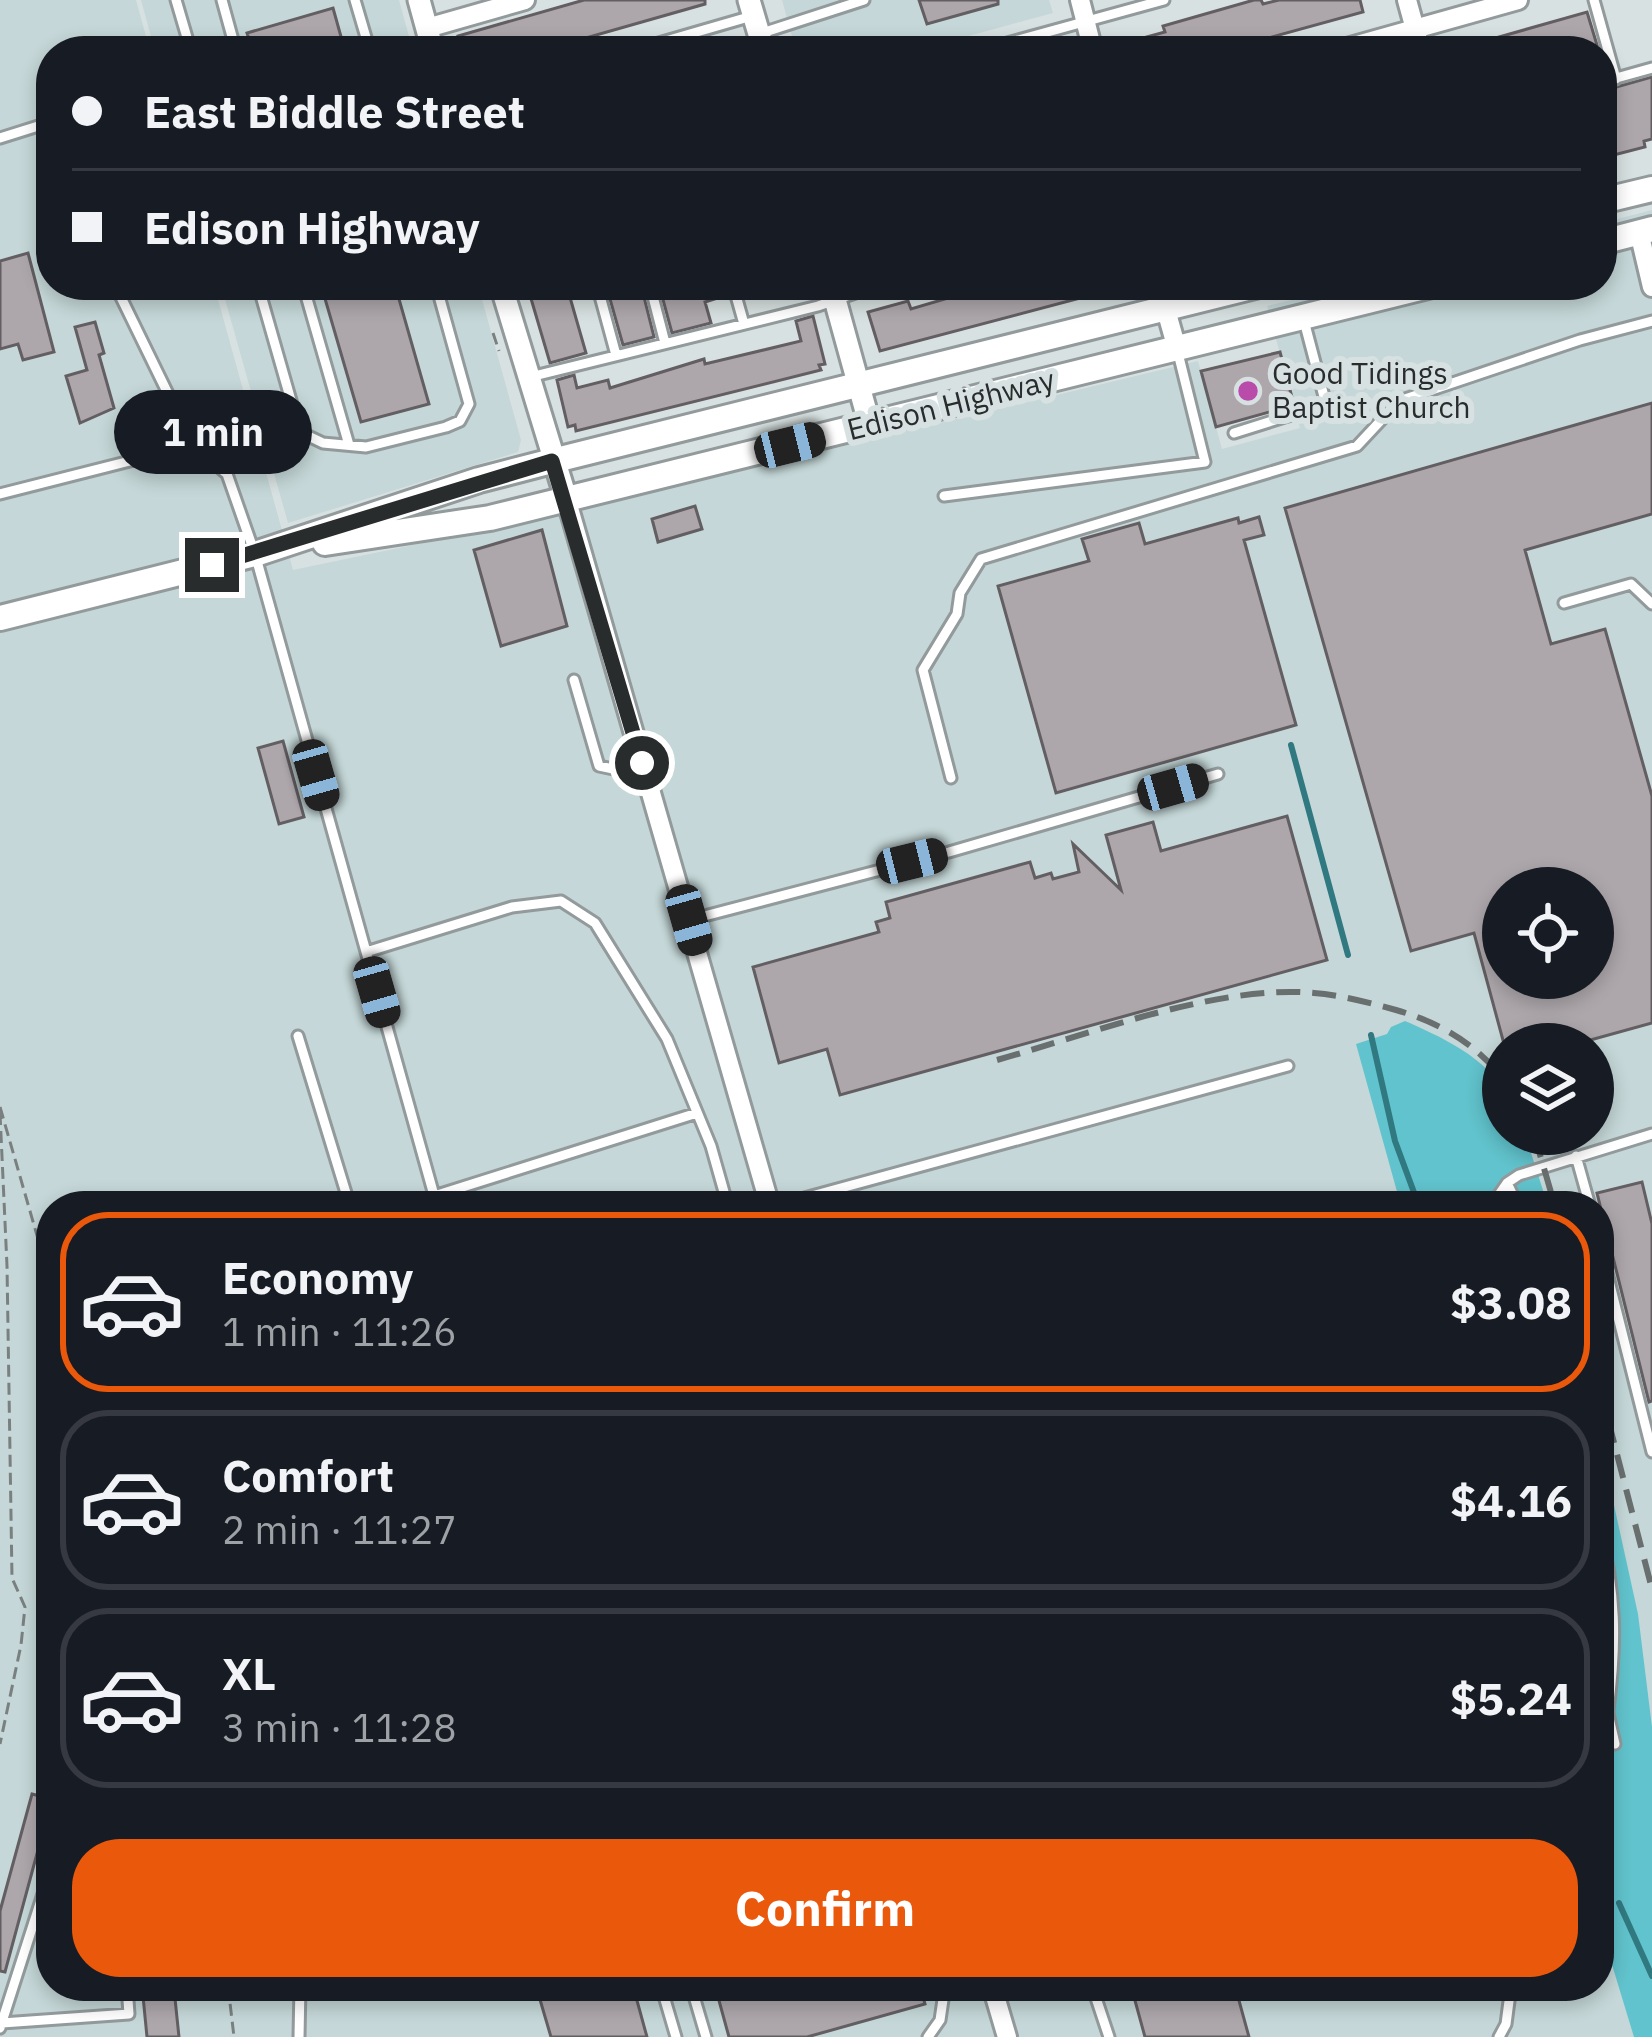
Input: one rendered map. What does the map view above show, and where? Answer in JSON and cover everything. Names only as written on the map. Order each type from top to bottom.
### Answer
[{"type":"main road","points":[[1617,197],[1652,189]]},
{"type":"main road","points":[[1617,238],[1646,230]]},
{"type":"main road","name":"Edison Highway","points":[[0,618],[254,554],[479,480],[860,384],[1153,300]]},
{"type":"main road","name":"Edison Highway","points":[[254,554],[490,518],[1370,300]]},
{"type":"street","points":[[419,0],[429,36]]},
{"type":"street","points":[[427,28],[525,0]]},
{"type":"street","points":[[1080,0],[1089,36]]},
{"type":"street","points":[[1407,0],[1417,36]]},
{"type":"street","points":[[1390,36],[1518,0]]},
{"type":"street","points":[[1646,230],[1651,277]]},
{"type":"street","points":[[505,300],[769,1191]]},
{"type":"street","points":[[835,300],[870,426]]},
{"type":"street","points":[[1164,300],[1177,350]]},
{"type":"street","points":[[996,2001],[1006,2037]]},
{"type":"lane","points":[[176,0],[187,36]]},
{"type":"lane","points":[[222,0],[232,36]]},
{"type":"lane","points":[[355,0],[366,36]]},
{"type":"lane","points":[[704,36],[864,0]]},
{"type":"lane","points":[[1029,36],[1164,0]]},
{"type":"lane","points":[[1594,0],[1604,36]]},
{"type":"lane","points":[[1617,79],[1652,68]]},
{"type":"lane","points":[[0,138],[36,127]]},
{"type":"lane","points":[[122,300],[193,445],[227,473],[433,1191]]},
{"type":"lane","points":[[262,300],[300,432],[323,443],[366,447],[446,427],[460,421],[469,404],[440,300]]},
{"type":"lane","points":[[307,300],[349,445]]},
{"type":"lane","points":[[601,300],[616,355]]},
{"type":"lane","points":[[654,300],[665,343]]},
{"type":"lane","points":[[738,300],[744,324]]},
{"type":"lane","points":[[528,377],[744,324],[811,300]]},
{"type":"lane","points":[[1234,433],[1327,404],[1303,316]]},
{"type":"lane","points":[[951,778],[923,670],[981,559],[1357,446],[1399,401],[1652,321]]},
{"type":"lane","points":[[944,496],[1205,462],[1177,350]]},
{"type":"lane","points":[[0,494],[193,445]]},
{"type":"lane","points":[[1564,603],[1631,584],[1652,604]]},
{"type":"lane","points":[[574,680],[599,766],[618,770],[642,763]]},
{"type":"lane","points":[[689,920],[949,852],[1218,774]]},
{"type":"lane","points":[[366,952],[512,907],[561,901],[595,923],[667,1040],[723,1191]]},
{"type":"lane","points":[[298,1036],[345,1191]]},
{"type":"lane","points":[[828,1191],[1288,1066]]},
{"type":"lane","points":[[466,1191],[697,1113]]},
{"type":"lane","points":[[1501,1191],[1507,1183],[1576,1156],[1652,1134]]},
{"type":"lane","points":[[1576,1156],[1586,1191]]},
{"type":"lane","points":[[1507,1183],[1511,1191]]},
{"type":"lane","points":[[1614,1301],[1652,1452]]},
{"type":"lane","points":[[1614,1601],[1614,1667]]},
{"type":"lane","points":[[1614,1739],[1615,1744]]},
{"type":"lane","points":[[36,1916],[1,2026],[129,2014],[128,2001]]},
{"type":"lane","points":[[299,2037],[300,2001]]},
{"type":"lane","points":[[665,2001],[676,2037]]},
{"type":"lane","points":[[695,2001],[706,2037]]},
{"type":"lane","points":[[928,2037],[940,2020],[943,2001]]},
{"type":"lane","points":[[1097,2001],[1109,2037]]},
{"type":"lane","points":[[1499,2037],[1509,2001]]},
{"type":"path","points":[[0,1110],[36,1233]]},
{"type":"path","points":[[0,1110],[12,1578],[25,1607],[0,1744]]},
{"type":"path","points":[[229,2001],[233,2037]]},
{"type":"shaded area","points":[[0,0],[136,0],[146,36],[36,36],[36,300],[218,300],[293,570],[566,513],[1198,361],[1222,449],[1300,428],[1267,306],[1292,300],[1617,300],[1617,219],[1652,210],[1652,2037],[0,2037]]},
{"type":"shaded area","points":[[141,0],[399,0],[409,36],[151,36]]},
{"type":"shaded area","points":[[782,0],[1049,0],[1053,13],[969,36],[792,36]]},
{"type":"shaded area","points":[[225,300],[482,300],[521,440],[518,452],[288,523]]},
{"type":"shaded area","points":[[1405,1021],[1482,1065],[1482,1155],[1532,1155],[1543,1191],[1397,1191],[1356,1044],[1387,1034]]},
{"type":"shaded area","points":[[1614,1505],[1638,1614],[1652,1727],[1652,2037],[1634,2037],[1614,1971]]},
{"type":"building","points":[[584,0],[705,0],[705,4],[593,36],[458,36]]},
{"type":"building","points":[[919,0],[998,0],[998,4],[927,24]]},
{"type":"building","points":[[1254,0],[1263,4],[1360,0],[1363,12],[1276,36],[1150,36],[1165,32],[1163,26]]},
{"type":"building","points":[[333,8],[341,36],[248,36]]},
{"type":"building","points":[[1587,12],[1594,36],[1503,36]]},
{"type":"building","points":[[1652,77],[1652,139],[1644,141],[1645,147],[1617,154],[1617,87]]},
{"type":"building","points":[[28,253],[36,300],[40,300],[54,352],[23,360],[18,344],[0,349],[0,261]]},
{"type":"building","points":[[325,300],[399,300],[429,404],[361,422]]},
{"type":"building","points":[[531,300],[571,300],[586,353],[550,363]]},
{"type":"building","points":[[610,300],[645,300],[654,337],[623,345]]},
{"type":"building","points":[[663,300],[711,300],[705,302],[711,323],[672,333]]},
{"type":"building","points":[[942,300],[1072,300],[880,351],[868,312],[908,301],[911,309]]},
{"type":"building","points":[[813,316],[825,364],[819,365],[821,370],[576,431],[575,425],[568,427],[557,380],[574,375],[577,388],[608,380],[610,388],[704,359],[705,364],[801,341],[796,321]]},
{"type":"building","points":[[95,322],[114,408],[80,423],[66,376],[87,370],[75,327]]},
{"type":"building","name":"Good Tidings Baptist Church","points":[[1280,352],[1294,405],[1216,427],[1201,371]]},
{"type":"building","points":[[1652,403],[1652,514],[1525,550],[1551,644],[1605,629],[1652,796],[1652,1023],[1614,1034],[1614,1023],[1498,1023],[1492,999],[1614,999],[1614,867],[1482,867],[1482,963],[1474,933],[1411,951],[1285,508]]},
{"type":"building","points":[[695,506],[702,529],[658,542],[652,519]]},
{"type":"building","points":[[1259,517],[1264,535],[1244,540],[1296,725],[1056,793],[998,586],[1089,561],[1082,539],[1139,523],[1145,544],[1238,518],[1239,523]]},
{"type":"building","points":[[542,530],[567,626],[501,646],[474,550]]},
{"type":"building","points":[[283,741],[304,817],[279,824],[258,748]]},
{"type":"building","points":[[1287,816],[1327,960],[840,1095],[827,1049],[779,1063],[753,967],[879,932],[876,922],[890,918],[886,902],[1030,862],[1035,878],[1079,872],[1073,844],[1121,890],[1106,835],[1153,822],[1161,851]]},
{"type":"building","points":[[1642,1182],[1652,1224],[1649,1402],[1614,1261],[1614,1191],[1605,1191]]},
{"type":"building","points":[[32,1794],[36,1795],[36,1857],[5,1972],[0,1971],[0,1911]]},
{"type":"building","points":[[143,2001],[175,2001],[179,2037],[147,2037]]},
{"type":"building","points":[[540,2001],[637,2001],[647,2037],[551,2037]]},
{"type":"building","points":[[719,2001],[925,2004],[807,2037],[729,2037]]},
{"type":"building","points":[[1135,2001],[1239,2001],[1249,2037],[1145,2037]]},
{"type":"waterway","points":[[1291,745],[1348,955]]},
{"type":"waterway","points":[[1371,1035],[1395,1141],[1413,1191]]},
{"type":"waterway","points":[[1619,1903],[1652,1976]]},
{"type":"railway","points":[[997,1060],[1196,1003],[1277,992],[1335,996],[1396,1010],[1455,1036],[1482,1057]]},
{"type":"railway","points":[[1540,1155],[1551,1191]]},
{"type":"railway","points":[[1614,1443],[1652,1589]]},
{"type":"place","name":"Good Tidings Baptist Church","points":[[1248,391]]},
{"type":"route","points":[[212,565],[552,461],[642,763]]}]
